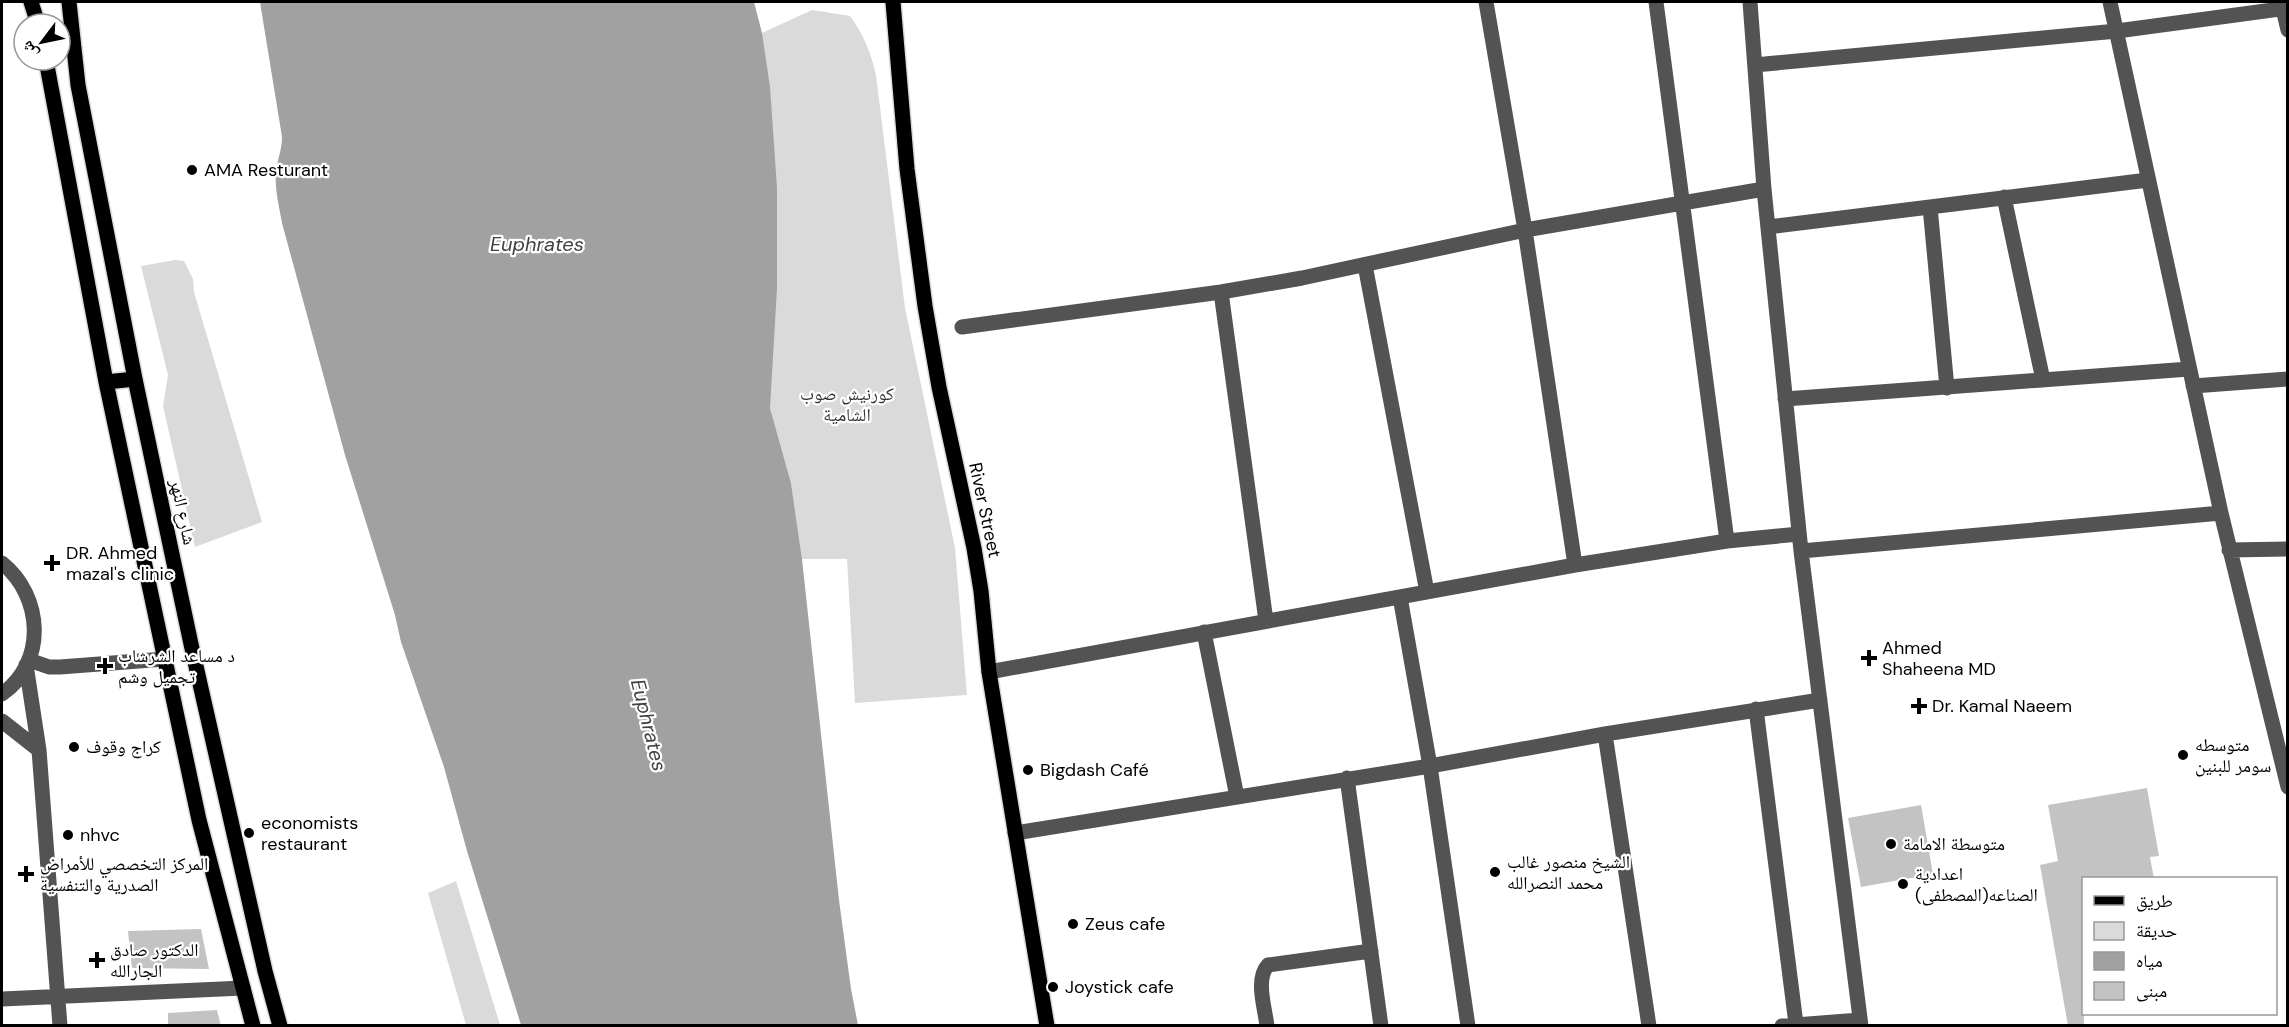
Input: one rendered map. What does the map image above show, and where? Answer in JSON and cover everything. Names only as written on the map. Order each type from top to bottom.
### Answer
[{"type":"main road","name":"شارع النهر","points":[[69,2],[78,86],[135,379],[194,656],[265,971],[280,1026]]},
{"type":"main road","name":"River Street","points":[[893,2],[915,237],[939,387],[974,548],[989,672],[1047,1026]]},
{"type":"main road","points":[[48,72],[105,382],[199,820],[253,1026]]},
{"type":"main road","points":[[105,382],[135,379]]},
{"type":"street","points":[[1486,2],[1525,230],[1575,565]]},
{"type":"street","points":[[1656,2],[1727,541]]},
{"type":"street","points":[[1750,2],[1764,189],[1799,534],[1860,1023],[1789,1025],[1756,709]]},
{"type":"street","points":[[2110,2],[2229,550],[2288,787]]},
{"type":"street","points":[[1755,65],[2116,31],[2285,8],[2288,30]]},
{"type":"street","points":[[1768,227],[2148,180]]},
{"type":"street","points":[[962,327],[1221,292],[1302,278],[1525,230],[1764,189]]},
{"type":"street","points":[[2004,197],[2043,380]]},
{"type":"street","points":[[1930,207],[1947,388]]},
{"type":"street","points":[[1365,265],[1427,592]]},
{"type":"street","points":[[1221,292],[1266,621]]},
{"type":"street","points":[[1785,399],[2189,369]]},
{"type":"street","points":[[2193,386],[2288,379]]},
{"type":"street","points":[[1801,551],[2221,513]]},
{"type":"street","points":[[989,672],[1575,565],[1727,541],[1799,534]]},
{"type":"street","points":[[2229,550],[2288,549]]},
{"type":"street","points":[[2,563],[21,584],[30,600],[35,636],[28,662],[17,679],[2,694]]},
{"type":"street","points":[[1400,597],[1430,766],[1468,1026]]},
{"type":"street","points":[[1204,632],[1237,797]]},
{"type":"street","points":[[28,662],[60,667],[165,659]]},
{"type":"street","points":[[28,662],[39,750],[60,1026]]},
{"type":"street","points":[[1015,833],[1820,700]]},
{"type":"street","points":[[2,721],[39,750]]},
{"type":"street","points":[[1605,734],[1649,1026]]},
{"type":"street","points":[[1347,778],[1381,1026]]},
{"type":"street","points":[[1267,1026],[1261,979],[1268,965],[1371,951]]},
{"type":"street","points":[[2,999],[243,988]]},
{"type":"green space","name":"كورنيش صوب الشامية","points":[[812,10],[850,16],[866,44],[876,75],[905,308],[955,548],[967,695],[855,703],[847,559],[802,559],[791,483],[770,408],[762,33]]},
{"type":"green space","points":[[175,260],[184,261],[193,279],[194,292],[262,522],[195,547],[163,406],[168,375],[141,266]]},
{"type":"green space","points":[[456,881],[500,1025],[466,1025],[428,893]]},
{"type":"water","name":"Euphrates","points":[[260,2],[754,2],[762,33],[770,87],[777,188],[777,288],[770,408],[791,483],[802,559],[839,900],[858,1025],[521,1025],[467,851],[444,767],[401,642],[395,615],[345,455],[282,223],[276,180],[282,137]]},
{"type":"building","points":[[2147,788],[2159,856],[2150,857],[2154,877],[2082,877],[2082,1015],[2084,1015],[2084,1026],[2068,1026],[2040,865],[2058,861],[2048,805]]},
{"type":"building","points":[[1921,805],[1933,874],[1861,887],[1848,818]]},
{"type":"building","points":[[201,929],[209,969],[132,968],[128,931]]},
{"type":"building","points":[[217,1010],[221,1026],[168,1026],[168,1013]]},
{"type":"place","name":"AMA Resturant","points":[[192,170]]},
{"type":"place","name":"DR. Ahmed mazal's clinic","points":[[52,563]]},
{"type":"place","name":"Ahmed Shaheena MD","points":[[1869,658]]},
{"type":"place","name":"د مساعد الشرشاب تجميل وشم","points":[[105,666]]},
{"type":"place","name":"Dr. Kamal Naeem","points":[[1919,706]]},
{"type":"place","name":"كراج وقوف","points":[[74,747]]},
{"type":"place","name":"متوسطه سومر للبنين","points":[[2183,755]]},
{"type":"place","name":"Bigdash Café","points":[[1028,770]]},
{"type":"place","name":"economists restaurant","points":[[249,833]]},
{"type":"place","name":"nhvc","points":[[68,835]]},
{"type":"place","name":"متوسطة الامامة","points":[[1891,844]]},
{"type":"place","name":"الشيخ منصور غالب محمد النصرالله","points":[[1495,872]]},
{"type":"place","name":"المركز التخصصي للأمراض الصدرية والتنفسية","points":[[26,874]]},
{"type":"place","name":"اعدادية الصناعه(المصطفى)","points":[[1903,884]]},
{"type":"place","name":"Zeus cafe","points":[[1073,924]]},
{"type":"place","name":"الدكتور صادق الجارالله","points":[[97,960]]},
{"type":"place","name":"Joystick cafe","points":[[1053,987]]}]
